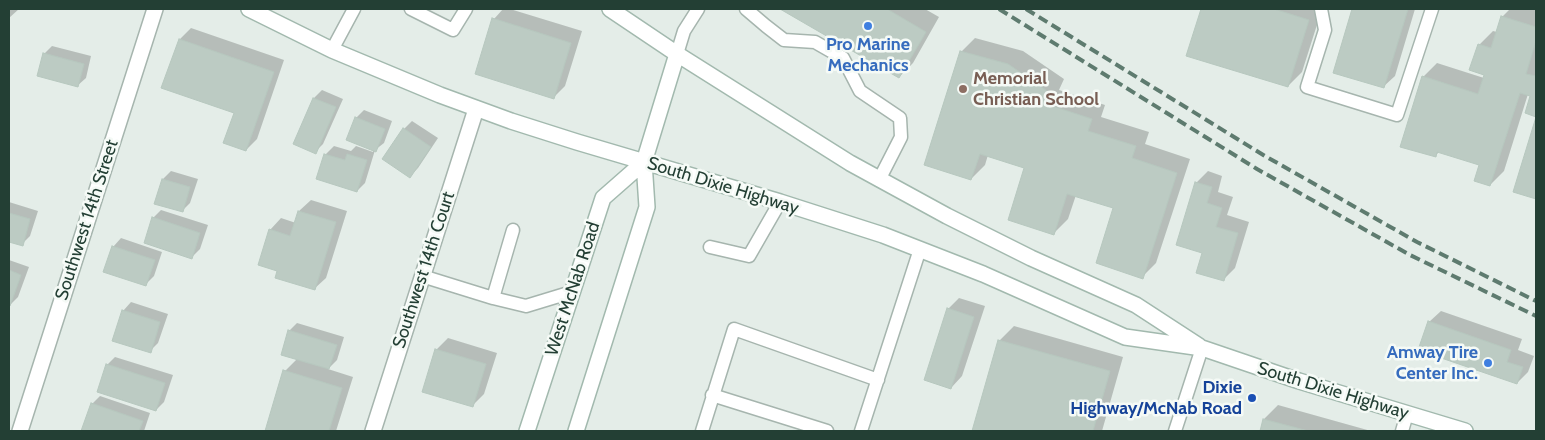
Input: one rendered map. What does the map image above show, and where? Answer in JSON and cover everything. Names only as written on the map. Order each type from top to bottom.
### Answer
[{"type":"main road","name":"Southwest 14th Street","points":[[20,431],[155,9]]},
{"type":"main road","name":"South Dixie Highway","points":[[249,9],[332,50],[400,80],[476,109],[644,162],[780,202],[920,249],[983,274],[1125,337],[1202,348],[1299,381],[1465,431]]},
{"type":"main road","name":"South Dixie Highway","points":[[610,9],[812,141],[879,180],[1031,258],[1136,304],[1202,348]]},
{"type":"main road","points":[[576,431],[647,207],[644,162],[677,54]]},
{"type":"main road","name":"Southwest 14th Court","points":[[373,431],[476,109]]},
{"type":"main road","name":"West McNab Road","points":[[527,431],[603,198],[644,162]]},
{"type":"lane","points":[[332,50],[354,9]]},
{"type":"lane","points":[[411,9],[453,30],[466,9]]},
{"type":"lane","points":[[677,54],[684,31],[698,9]]},
{"type":"lane","points":[[746,9],[784,40],[816,42],[843,58],[860,91],[900,118],[901,137],[879,180]]},
{"type":"lane","points":[[1321,9],[1324,30],[1307,87],[1396,115],[1432,9]]},
{"type":"lane","points":[[710,246],[749,256],[780,202]]},
{"type":"lane","points":[[493,298],[513,230]]},
{"type":"lane","points":[[861,431],[920,249]]},
{"type":"lane","points":[[422,276],[526,306],[572,292]]},
{"type":"lane","points":[[702,431],[734,329],[878,380]]},
{"type":"lane","points":[[1175,431],[1202,348]]},
{"type":"lane","points":[[712,395],[827,431]]},
{"type":"lane","points":[[1402,431],[1407,414]]},
{"type":"building","points":[[780,9],[887,9],[926,32],[899,78]]},
{"type":"building","points":[[1201,9],[1274,9],[1309,20],[1288,87],[1186,56]]},
{"type":"building","points":[[1352,9],[1408,9],[1384,88],[1333,73]]},
{"type":"building","points":[[1501,16],[1536,27],[1536,41],[1526,74],[1536,76],[1536,117],[1525,113],[1530,96],[1520,93],[1490,186],[1474,181],[1479,165],[1437,152],[1436,157],[1400,147],[1422,76],[1478,94],[1484,75],[1469,70],[1478,44],[1491,48]]},
{"type":"building","points":[[492,18],[571,43],[554,99],[475,74]]},
{"type":"building","points":[[179,39],[274,72],[246,151],[223,143],[234,113],[161,88]]},
{"type":"building","points":[[960,51],[1008,64],[1050,93],[1046,104],[1092,119],[1088,131],[1136,146],[1132,158],[1177,173],[1143,279],[1096,263],[1113,208],[1067,194],[1054,235],[1008,220],[1024,168],[980,154],[971,180],[924,165]]},
{"type":"building","points":[[43,53],[84,64],[78,87],[37,76]]},
{"type":"building","points":[[313,98],[336,107],[316,154],[293,144]]},
{"type":"building","points":[[355,117],[385,129],[376,152],[346,140]]},
{"type":"building","points":[[1536,117],[1536,199],[1513,192]]},
{"type":"building","points":[[403,128],[431,147],[410,178],[382,159]]},
{"type":"building","points":[[324,154],[345,160],[347,154],[367,160],[357,192],[316,179]]},
{"type":"building","points":[[162,179],[190,187],[183,212],[154,204]]},
{"type":"building","points":[[1195,182],[1212,187],[1207,203],[1222,208],[1216,227],[1238,233],[1224,281],[1196,273],[1202,253],[1176,245]]},
{"type":"building","points":[[298,211],[336,222],[315,290],[275,278],[277,271],[258,265],[269,229],[290,236]]},
{"type":"building","points":[[9,213],[30,219],[23,246],[9,242]]},
{"type":"building","points":[[152,217],[200,233],[192,259],[144,243]]},
{"type":"building","points":[[112,246],[155,260],[146,286],[103,272]]},
{"type":"building","points":[[9,270],[21,275],[10,306],[9,306]]},
{"type":"building","points":[[947,308],[974,317],[951,389],[924,380]]},
{"type":"building","points":[[122,310],[160,322],[151,353],[112,341]]},
{"type":"building","points":[[1428,321],[1511,350],[1507,362],[1523,367],[1517,384],[1418,350]]},
{"type":"building","points":[[288,330],[337,345],[329,369],[281,355]]},
{"type":"building","points":[[998,340],[1110,371],[1093,431],[972,431]]},
{"type":"building","points":[[435,349],[486,364],[473,407],[422,392]]},
{"type":"building","points":[[106,364],[165,383],[156,411],[97,392]]},
{"type":"building","points":[[283,370],[342,388],[329,431],[265,431]]},
{"type":"building","points":[[91,403],[143,421],[139,431],[81,431]]},
{"type":"building","points":[[1263,419],[1308,431],[1260,431]]},
{"type":"railway","points":[[999,9],[1257,169],[1410,255],[1536,316]]},
{"type":"railway","points":[[1026,9],[1265,156],[1417,242],[1536,301]]},
{"type":"place","name":"Pro Marine Mechanics","points":[[868,26]]},
{"type":"place","name":"Memorial Christian School","points":[[963,89]]},
{"type":"place","name":"Amway Tire Center Inc.","points":[[1488,363]]},
{"type":"place","name":"Dixie Highway/McNab Road","points":[[1252,398]]}]
